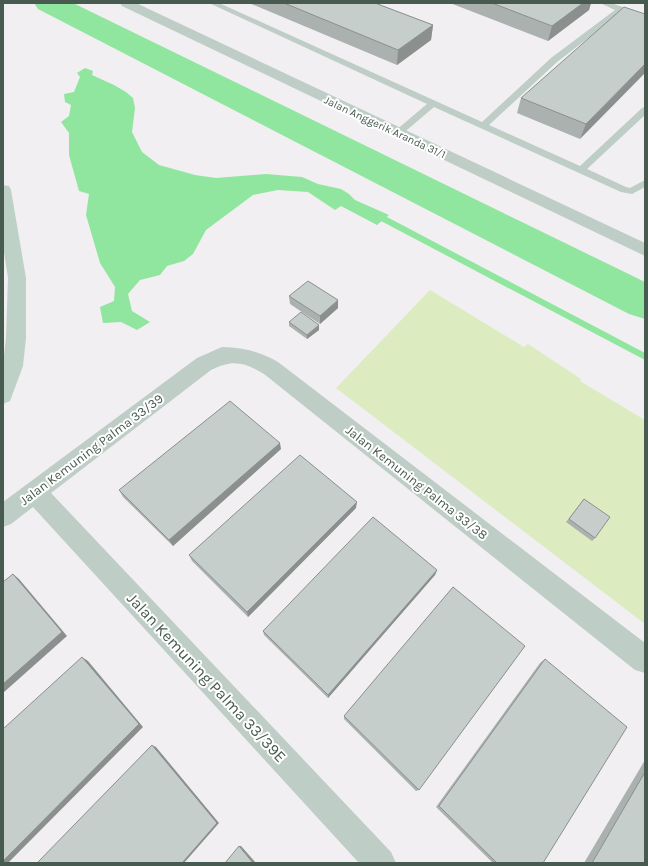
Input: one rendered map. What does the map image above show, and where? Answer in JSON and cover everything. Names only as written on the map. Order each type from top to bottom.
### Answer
[{"type":"main road","points":[[3,190],[17,286],[16,338],[13,366],[3,395]]},
{"type":"street","name":"Jalan Anggerik Aranda 31/1","points":[[126,3],[645,250]]},
{"type":"street","name":"Jalan Kemuning Palma 33/38","points":[[178,383],[204,364],[222,355],[244,356],[255,359],[271,368],[645,660]]},
{"type":"street","name":"Jalan Kemuning Palma 33/39","points":[[3,516],[178,383]]},
{"type":"street","name":"Jalan Kemuning Palma 33/39E","points":[[34,492],[380,863]]},
{"type":"lane","points":[[213,3],[432,104],[484,125],[624,190],[632,191],[645,182]]},
{"type":"lane","points":[[604,3],[645,18]]},
{"type":"lane","points":[[484,125],[554,60],[621,9]]},
{"type":"lane","points":[[398,133],[432,104]]},
{"type":"lane","points":[[582,170],[645,110]]},
{"type":"shaded area","points":[[85,68],[93,71],[92,75],[114,85],[133,98],[135,108],[132,132],[142,152],[159,165],[195,175],[216,178],[266,174],[302,177],[318,184],[341,189],[355,200],[389,215],[377,225],[341,206],[335,210],[308,192],[278,190],[253,195],[206,230],[193,254],[184,261],[167,266],[160,275],[140,280],[128,294],[132,311],[150,322],[137,330],[121,322],[103,323],[100,307],[114,301],[115,287],[100,263],[86,215],[89,194],[79,191],[69,155],[69,133],[61,122],[69,116],[71,105],[65,102],[64,94],[74,92],[80,77],[77,73]]},
{"type":"shaded area","points":[[430,290],[524,347],[528,344],[581,379],[580,381],[645,420],[645,624],[336,388]]},
{"type":"building","points":[[284,3],[375,3],[433,25],[398,50]]},
{"type":"building","points":[[492,3],[583,3],[552,26]]},
{"type":"building","points":[[624,7],[645,14],[645,64],[586,124],[521,98]]},
{"type":"building","points":[[308,281],[338,300],[320,316],[289,296]]},
{"type":"building","points":[[301,312],[319,325],[307,335],[289,322]]},
{"type":"building","points":[[230,401],[280,443],[169,540],[119,490]]},
{"type":"building","points":[[300,455],[357,502],[247,612],[189,555]]},
{"type":"building","points":[[584,499],[610,517],[595,538],[569,519]]},
{"type":"building","points":[[373,517],[437,570],[328,695],[263,631]]},
{"type":"building","points":[[13,574],[62,632],[3,684],[3,582]]},
{"type":"building","points":[[453,587],[525,646],[419,790],[344,716]]},
{"type":"building","points":[[82,657],[139,724],[3,861],[3,729]]},
{"type":"building","points":[[545,659],[627,727],[543,863],[497,863],[439,806]]},
{"type":"building","points":[[152,745],[217,823],[182,863],[37,863]]},
{"type":"building","points":[[645,772],[645,863],[592,863]]},
{"type":"building","points":[[239,846],[253,863],[225,863]]},
{"type":"waterway","points":[[49,3],[645,302]]},
{"type":"waterway","points":[[384,219],[645,357]]}]
